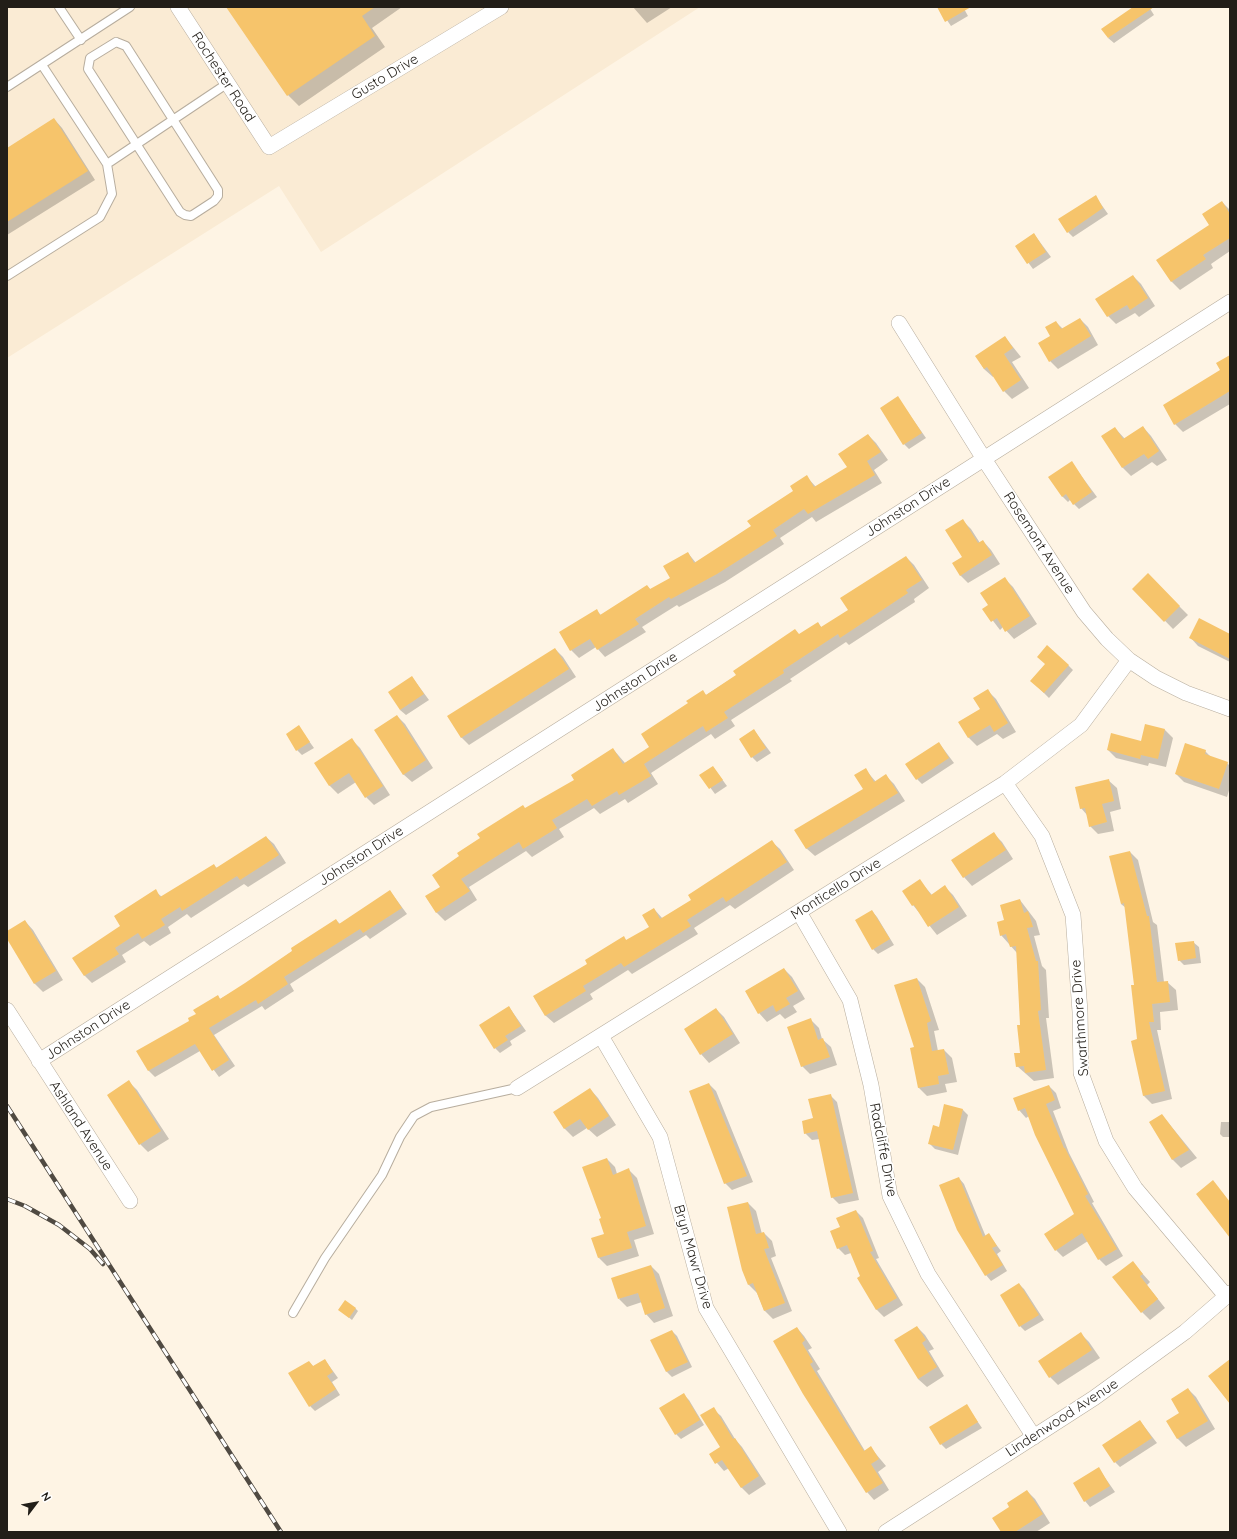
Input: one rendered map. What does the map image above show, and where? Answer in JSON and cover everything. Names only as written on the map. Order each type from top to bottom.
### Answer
[{"type":"street","name":"Rochester Road","points":[[178,7],[269,147]]},
{"type":"street","name":"Gusto Drive","points":[[269,147],[501,7]]},
{"type":"street","name":"Johnston Drive","points":[[39,1061],[1230,302]]},
{"type":"street","name":"Rosemont Avenue","points":[[900,323],[984,459],[1084,612],[1107,639],[1129,660],[1156,678],[1186,693],[1230,709]]},
{"type":"street","name":"Monticello Drive","points":[[517,1088],[1005,783],[1081,725],[1129,660]]},
{"type":"street","name":"Swarthmore Drive","points":[[1005,783],[1042,836],[1073,915],[1080,1012],[1081,1073],[1106,1141],[1135,1188],[1228,1295]]},
{"type":"street","name":"Radcliffe Drive","points":[[799,912],[850,1000],[871,1085],[890,1196],[928,1274],[1034,1437]]},
{"type":"street","name":"Ashland Avenue","points":[[7,1010],[130,1201]]},
{"type":"street","name":"Bryn Mawr Drive","points":[[601,1036],[660,1137],[706,1308],[839,1532]]},
{"type":"street","name":"Lindenwood Avenue","points":[[886,1532],[1101,1394],[1185,1332],[1228,1295]]},
{"type":"lane","points":[[59,7],[81,40]]},
{"type":"lane","points":[[7,88],[130,7]]},
{"type":"lane","points":[[116,42],[126,46],[218,190],[218,196],[214,201],[191,216],[185,216],[180,212],[136,144],[88,69],[90,58],[116,42]]},
{"type":"lane","points":[[7,276],[100,217],[112,194],[107,164],[42,65]]},
{"type":"lane","points":[[107,164],[228,83]]},
{"type":"lane","points":[[293,1313],[325,1258],[382,1175],[400,1137],[414,1116],[431,1107],[517,1088]]},
{"type":"shaded area","points":[[7,7],[700,7],[321,252],[279,186],[7,358]]},
{"type":"building","points":[[226,7],[375,7],[362,16],[375,36],[287,96]]},
{"type":"building","points":[[937,7],[971,7],[945,22]]},
{"type":"building","points":[[1133,7],[1154,7],[1108,38],[1101,29]]},
{"type":"building","points":[[54,118],[88,171],[7,222],[7,148]]},
{"type":"building","points":[[1096,195],[1103,208],[1067,233],[1058,219]]},
{"type":"building","points":[[1222,201],[1230,214],[1230,238],[1203,255],[1206,259],[1171,282],[1156,260],[1209,225],[1202,214]]},
{"type":"building","points":[[1034,233],[1046,252],[1027,264],[1015,246]]},
{"type":"building","points":[[1133,275],[1148,298],[1130,310],[1127,305],[1107,317],[1095,299]]},
{"type":"building","points":[[1080,318],[1091,336],[1049,362],[1038,343],[1050,336],[1045,327],[1056,321],[1061,329]]},
{"type":"building","points":[[1005,336],[1013,348],[1004,354],[1021,380],[1003,392],[987,367],[984,369],[975,356]]},
{"type":"building","points":[[1230,355],[1230,391],[1174,425],[1163,405],[1220,370],[1216,363]]},
{"type":"building","points":[[898,396],[922,433],[903,445],[880,408]]},
{"type":"building","points":[[1143,426],[1159,451],[1148,459],[1144,454],[1122,468],[1101,436],[1115,427],[1123,439]]},
{"type":"building","points":[[868,434],[881,452],[867,461],[875,475],[808,514],[804,509],[773,530],[777,536],[717,574],[671,599],[669,597],[635,619],[639,624],[597,650],[590,639],[570,651],[559,632],[597,609],[600,615],[647,585],[650,589],[670,578],[663,566],[688,552],[694,563],[751,526],[747,521],[793,491],[790,486],[807,475],[814,487],[847,467],[838,454]]},
{"type":"building","points":[[1072,461],[1092,492],[1073,505],[1066,494],[1062,497],[1048,477]]},
{"type":"building","points":[[963,519],[978,543],[983,540],[992,555],[960,576],[952,563],[962,557],[945,530]]},
{"type":"building","points":[[906,556],[922,580],[906,590],[908,593],[840,638],[838,634],[783,670],[784,673],[724,712],[728,718],[706,732],[703,726],[644,764],[651,776],[619,795],[617,791],[592,806],[587,799],[552,820],[557,828],[523,849],[519,842],[461,879],[470,891],[436,913],[425,896],[440,887],[432,875],[459,856],[457,853],[480,838],[477,834],[523,805],[525,808],[574,780],[571,775],[613,748],[623,764],[649,747],[641,734],[688,703],[686,701],[703,690],[706,695],[736,675],[733,671],[795,629],[799,634],[818,622],[821,627],[848,610],[840,598]]},
{"type":"building","points":[[1148,573],[1180,606],[1164,622],[1132,589]]},
{"type":"building","points":[[1005,577],[1030,616],[1005,632],[997,618],[991,622],[982,609],[988,605],[980,593]]},
{"type":"building","points":[[1199,618],[1230,634],[1230,659],[1189,638]]},
{"type":"building","points":[[1047,645],[1069,665],[1044,693],[1030,681],[1045,664],[1037,657]]},
{"type":"building","points":[[555,648],[569,669],[461,738],[447,716]]},
{"type":"building","points":[[412,676],[424,694],[400,710],[388,692]]},
{"type":"building","points":[[988,689],[1008,723],[994,732],[990,725],[968,738],[958,722],[980,709],[973,698]]},
{"type":"building","points":[[397,715],[426,760],[403,775],[374,730]]},
{"type":"building","points":[[1145,724],[1165,729],[1158,759],[1141,755],[1140,759],[1107,750],[1111,733],[1141,741]]},
{"type":"building","points":[[299,725],[310,742],[296,751],[286,734]]},
{"type":"building","points":[[754,729],[766,748],[751,758],[739,739]]},
{"type":"building","points":[[352,738],[383,786],[365,798],[349,773],[329,786],[314,763]]},
{"type":"building","points":[[939,742],[949,758],[916,780],[905,764]]},
{"type":"building","points":[[1185,743],[1206,750],[1205,754],[1228,762],[1219,789],[1175,774]]},
{"type":"building","points":[[713,766],[723,780],[709,789],[699,775]]},
{"type":"building","points":[[866,768],[874,782],[886,774],[898,793],[806,849],[794,830],[863,789],[854,775]]},
{"type":"building","points":[[1109,779],[1114,801],[1102,804],[1107,822],[1089,827],[1085,808],[1080,809],[1075,787]]},
{"type":"building","points":[[994,832],[1006,850],[963,878],[951,860]]},
{"type":"building","points":[[266,836],[279,855],[240,880],[237,876],[182,911],[180,907],[161,919],[165,925],[142,939],[138,933],[115,948],[119,954],[84,976],[72,958],[120,926],[114,916],[156,889],[160,897],[214,864],[216,868]]},
{"type":"building","points":[[772,840],[787,862],[726,902],[723,897],[687,920],[691,926],[624,967],[621,963],[583,986],[586,991],[545,1016],[533,996],[587,964],[585,960],[624,936],[626,940],[649,927],[642,915],[654,908],[660,919],[691,900],[688,895]]},
{"type":"building","points":[[1130,851],[1147,916],[1149,916],[1157,982],[1168,981],[1170,1002],[1152,1004],[1154,1022],[1149,1022],[1165,1091],[1143,1096],[1131,1041],[1137,1039],[1131,985],[1134,985],[1124,903],[1121,904],[1109,856]]},
{"type":"building","points":[[920,879],[931,895],[945,885],[959,907],[928,927],[914,905],[912,906],[902,891]]},
{"type":"building","points":[[390,890],[402,908],[363,933],[360,929],[284,977],[288,984],[258,1004],[256,1000],[209,1028],[229,1060],[212,1071],[195,1044],[148,1071],[136,1051],[189,1021],[188,1018],[196,1014],[193,1010],[218,995],[220,999],[292,951],[291,948],[336,919],[339,924]]},
{"type":"building","points":[[1020,899],[1024,913],[1028,911],[1033,927],[1027,928],[1036,961],[1038,961],[1041,1010],[1038,1011],[1046,1070],[1025,1073],[1024,1066],[1016,1067],[1014,1053],[1020,1053],[1017,1025],[1020,1025],[1016,946],[1010,947],[1006,934],[1000,936],[997,922],[1004,920],[1000,905]]},
{"type":"building","points":[[872,910],[890,939],[872,950],[855,920]]},
{"type":"building","points":[[25,920],[56,971],[34,984],[7,939],[7,931]]},
{"type":"building","points":[[1194,941],[1196,958],[1178,961],[1175,943]]},
{"type":"building","points":[[784,968],[798,991],[786,998],[790,1004],[776,1012],[773,1005],[758,1014],[745,991]]},
{"type":"building","points":[[917,978],[931,1021],[927,1023],[932,1051],[944,1049],[949,1074],[938,1076],[939,1084],[918,1088],[910,1048],[914,1047],[894,985]]},
{"type":"building","points":[[509,1006],[521,1026],[505,1036],[508,1040],[494,1049],[479,1025]]},
{"type":"building","points":[[716,1008],[733,1034],[700,1055],[684,1029]]},
{"type":"building","points":[[811,1018],[818,1040],[823,1038],[830,1057],[801,1067],[787,1027]]},
{"type":"building","points":[[129,1080],[161,1131],[139,1145],[107,1095]]},
{"type":"building","points":[[709,1083],[747,1176],[724,1184],[689,1091]]},
{"type":"building","points":[[1049,1085],[1055,1100],[1046,1104],[1064,1148],[1088,1194],[1085,1196],[1117,1249],[1098,1260],[1082,1233],[1055,1251],[1044,1234],[1074,1214],[1035,1135],[1025,1108],[1018,1111],[1013,1098]]},
{"type":"building","points":[[590,1088],[609,1116],[588,1130],[580,1119],[564,1129],[553,1112]]},
{"type":"building","points":[[831,1094],[853,1193],[831,1198],[817,1131],[804,1134],[802,1121],[813,1118],[808,1099]]},
{"type":"building","points":[[944,1104],[963,1109],[953,1150],[928,1144],[933,1125],[939,1127]]},
{"type":"building","points":[[1162,1114],[1189,1150],[1172,1160],[1149,1122]]},
{"type":"building","points":[[607,1158],[613,1175],[629,1168],[646,1226],[627,1232],[632,1248],[598,1258],[591,1238],[604,1234],[599,1219],[601,1218],[582,1167]]},
{"type":"building","points":[[959,1177],[983,1237],[989,1233],[997,1246],[992,1248],[1003,1265],[985,1276],[957,1230],[939,1185]]},
{"type":"building","points":[[1213,1180],[1230,1202],[1230,1238],[1196,1194]]},
{"type":"building","points":[[748,1202],[756,1234],[764,1232],[769,1248],[764,1249],[785,1303],[764,1311],[753,1283],[748,1285],[742,1270],[727,1207]]},
{"type":"building","points":[[856,1210],[873,1251],[870,1252],[897,1298],[876,1310],[857,1278],[860,1276],[847,1245],[837,1249],[830,1231],[840,1227],[836,1218]]},
{"type":"building","points":[[1133,1261],[1143,1274],[1140,1276],[1158,1299],[1141,1313],[1112,1277]]},
{"type":"building","points":[[651,1265],[665,1308],[645,1315],[638,1293],[618,1299],[611,1278]]},
{"type":"building","points":[[1019,1283],[1039,1315],[1019,1327],[1000,1295]]},
{"type":"building","points":[[345,1300],[356,1308],[349,1318],[338,1310]]},
{"type":"building","points":[[917,1326],[926,1340],[922,1343],[937,1367],[918,1379],[894,1340]]},
{"type":"building","points":[[797,1327],[805,1340],[802,1343],[813,1362],[810,1364],[847,1425],[864,1451],[871,1446],[879,1459],[871,1464],[883,1483],[866,1493],[803,1394],[773,1341]]},
{"type":"building","points":[[672,1330],[688,1362],[666,1372],[650,1340]]},
{"type":"building","points":[[1081,1332],[1092,1350],[1049,1378],[1038,1361]]},
{"type":"building","points":[[325,1359],[333,1372],[327,1376],[336,1389],[309,1407],[288,1373],[309,1361],[313,1366]]},
{"type":"building","points":[[1230,1359],[1230,1404],[1208,1376]]},
{"type":"building","points":[[1188,1388],[1208,1421],[1177,1439],[1166,1421],[1179,1413],[1171,1399]]},
{"type":"building","points":[[684,1393],[700,1420],[675,1435],[659,1408]]},
{"type":"building","points":[[967,1404],[978,1422],[940,1445],[929,1427]]},
{"type":"building","points":[[714,1407],[733,1439],[735,1438],[759,1476],[741,1488],[722,1460],[715,1464],[709,1454],[720,1447],[700,1415]]},
{"type":"building","points":[[1140,1420],[1152,1438],[1114,1463],[1102,1445]]},
{"type":"building","points":[[1099,1467],[1110,1486],[1084,1502],[1073,1483]]},
{"type":"building","points":[[1027,1490],[1043,1514],[1015,1532],[1001,1532],[992,1518],[1009,1507],[1007,1503]]},
{"type":"railway","points":[[7,1106],[281,1532]]},
{"type":"railway","points":[[7,1199],[25,1206],[59,1225],[90,1249],[103,1264]]}]
